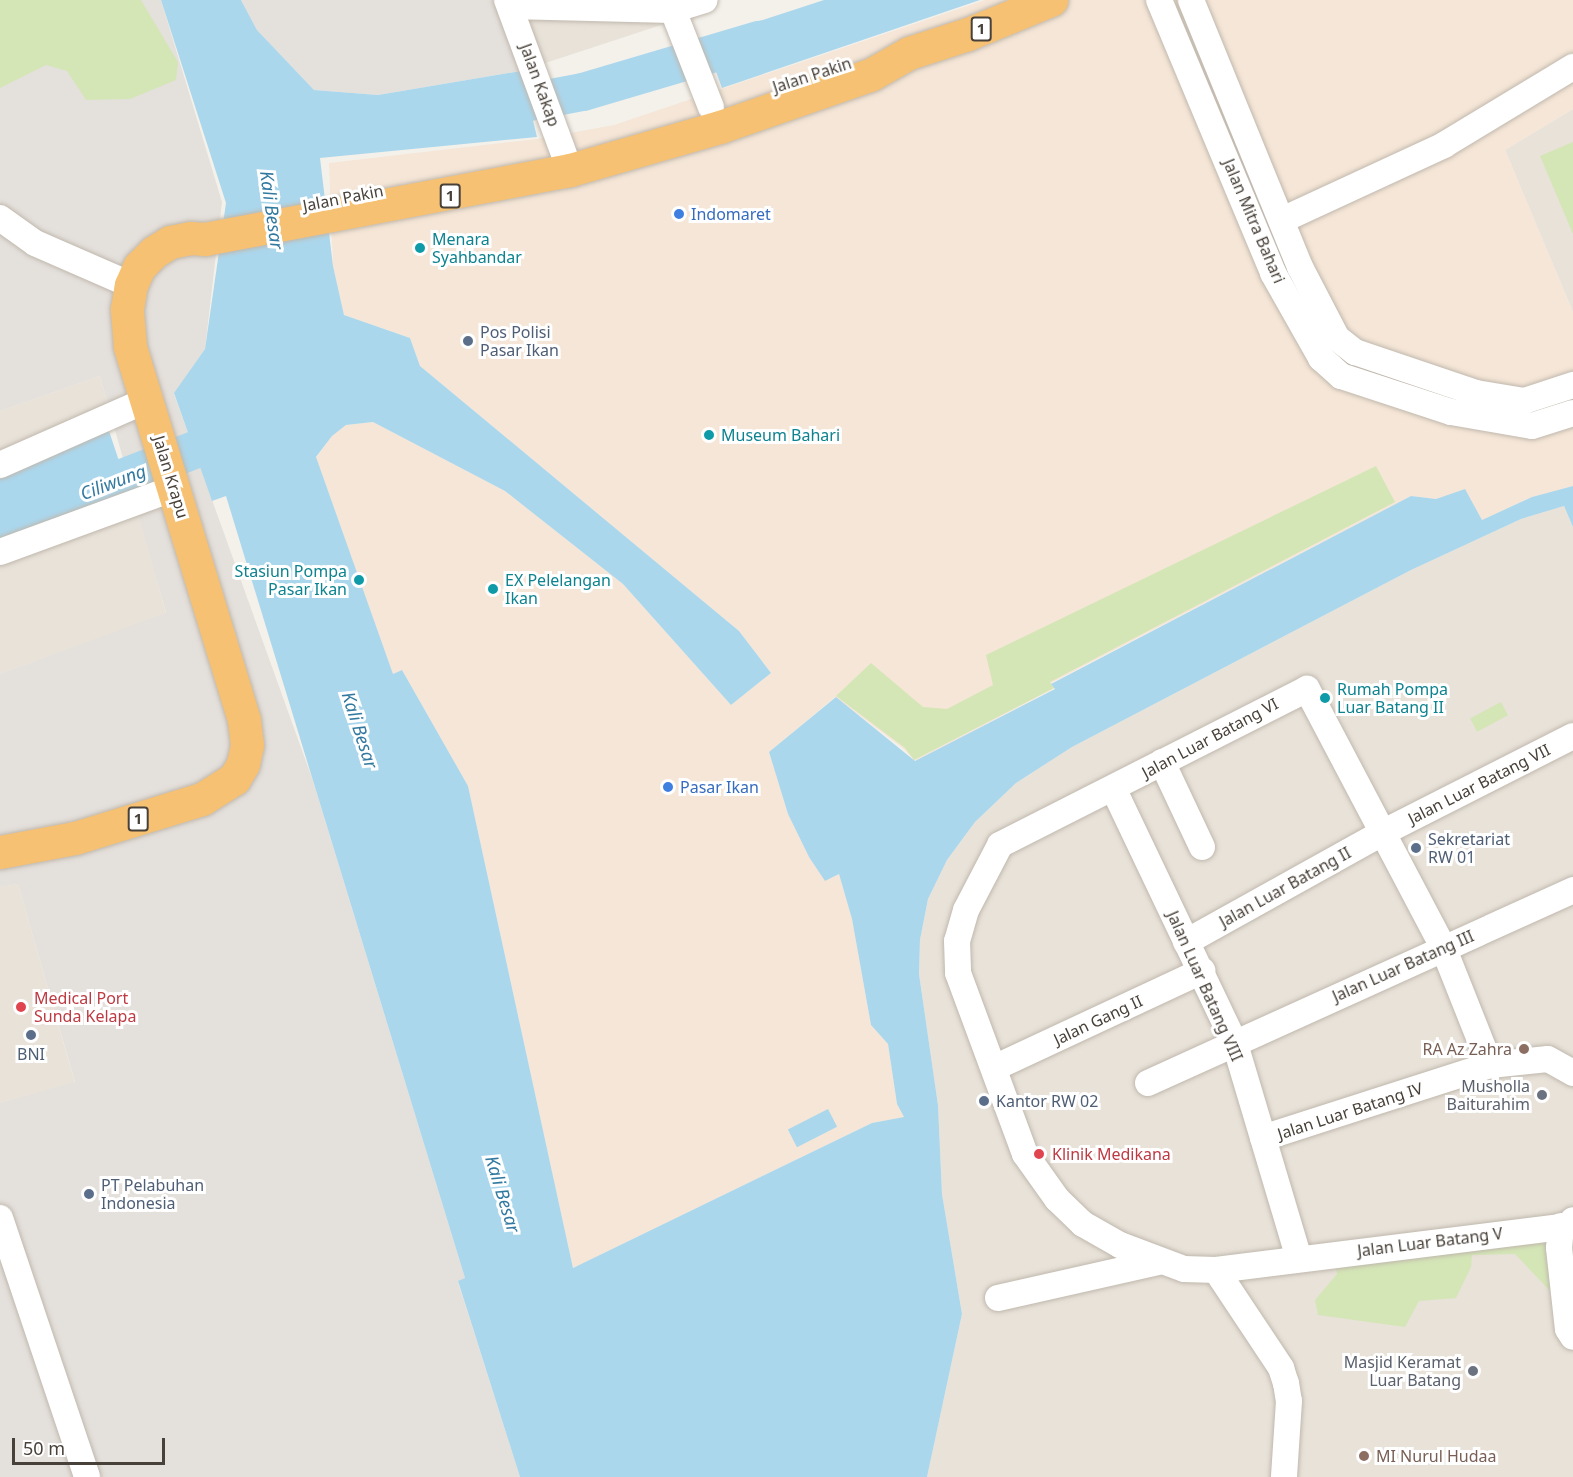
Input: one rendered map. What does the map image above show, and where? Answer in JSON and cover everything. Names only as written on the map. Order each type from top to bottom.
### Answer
[{"type":"highway","name":"Jalan Pakin","points":[[565,156],[708,101],[868,57],[909,52],[968,34],[1051,0]]},
{"type":"highway","name":"Jalan Pakin","points":[[200,234],[327,210],[565,156],[731,123],[872,74],[909,52]]},
{"type":"highway","name":"Jalan Krapu","points":[[0,852],[75,838],[202,799],[234,778],[243,764],[247,745],[243,720],[130,345],[127,309],[131,285],[140,267],[154,252],[170,242],[200,234]]},
{"type":"street","points":[[508,3],[670,5],[705,0]]},
{"type":"street","name":"Jalan Mitra Bahari","points":[[1159,0],[1245,199],[1274,273],[1321,357],[1341,376],[1384,393],[1496,422],[1532,426],[1573,413]]},
{"type":"street","name":"Jalan Mitra Bahari","points":[[1191,0],[1300,267],[1337,338],[1355,352],[1476,393],[1524,401],[1573,385]]},
{"type":"street","name":"Jalan Kakap","points":[[508,3],[539,77],[565,156]]},
{"type":"street","points":[[670,5],[708,101]]},
{"type":"street","points":[[1282,220],[1444,145],[1573,67]]},
{"type":"street","points":[[1245,199],[1271,192]]},
{"type":"street","points":[[0,218],[35,243],[131,285]]},
{"type":"street","points":[[1274,273],[1300,267]]},
{"type":"street","points":[[0,465],[149,405]]},
{"type":"street","points":[[0,552],[174,486]]},
{"type":"street","name":"Jalan Luar Batang VI","points":[[1158,1262],[1083,1224],[1057,1199],[1025,1154],[957,966],[957,941],[966,910],[1000,845],[1113,790],[1162,762],[1307,689],[1384,831]]},
{"type":"street","name":"Jalan Luar Batang VII","points":[[1384,831],[1573,736]]},
{"type":"street","points":[[1162,762],[1202,847]]},
{"type":"street","name":"Jalan Luar Batang VIII","points":[[1113,790],[1202,971],[1234,1044],[1299,1258]]},
{"type":"street","points":[[1384,831],[1443,947],[1490,1065]]},
{"type":"street","name":"Jalan Luar Batang II","points":[[1186,942],[1384,831]]},
{"type":"street","name":"Jalan Luar Batang III","points":[[1148,1083],[1443,947],[1573,890]]},
{"type":"street","name":"Jalan Gang II","points":[[994,1068],[1202,971]]},
{"type":"street","name":"Jalan Luar Batang IV","points":[[1263,1138],[1490,1065],[1548,1059],[1573,1073]]},
{"type":"street","points":[[0,1218],[87,1477]]},
{"type":"street","name":"Jalan Luar Batang V","points":[[1158,1262],[1191,1270],[1216,1270],[1569,1225]]},
{"type":"street","name":"Jalan Luar Batang V","points":[[1569,1225],[1559,1248],[1568,1329],[1573,1337]]},
{"type":"street","points":[[998,1299],[1158,1262]]},
{"type":"street","points":[[1216,1270],[1281,1368],[1289,1401],[1284,1477]]},
{"type":"shaded area","points":[[0,0],[161,0],[222,202],[205,349],[174,394],[313,781],[465,1278],[458,1282],[520,1477],[0,1477],[0,1103],[75,1082],[18,884],[0,887],[0,674],[166,613],[100,376],[0,411]]},
{"type":"shaded area","points":[[241,0],[494,0],[521,71],[378,95],[314,90],[257,30]]},
{"type":"shaded area","points":[[494,0],[707,0],[710,9],[521,71]]},
{"type":"shaded area","points":[[985,0],[1573,0],[1573,109],[1505,150],[1573,312],[1573,486],[1532,497],[1482,520],[1465,490],[1436,499],[1411,496],[1051,683],[1055,688],[915,761],[904,749],[835,697],[769,752],[788,814],[809,857],[825,881],[839,874],[852,919],[871,1025],[888,1044],[897,1104],[904,1117],[872,1123],[573,1268],[468,786],[402,670],[393,674],[316,458],[332,436],[346,425],[373,422],[505,491],[623,584],[731,705],[771,673],[739,631],[420,366],[410,338],[344,315],[333,266],[329,163],[537,139],[614,125]]},
{"type":"shaded area","points":[[1573,109],[1573,312],[1505,150]]},
{"type":"shaded area","points":[[100,376],[113,423],[0,478],[0,411]]},
{"type":"shaded area","points":[[1564,506],[1573,527],[1573,1477],[927,1477],[962,1314],[942,1194],[938,1105],[919,974],[920,940],[928,899],[947,860],[975,822],[1016,783],[1072,747],[1411,570],[1521,519]]},
{"type":"shaded area","points":[[138,509],[166,614],[0,674],[0,545]]},
{"type":"shaded area","points":[[18,884],[75,1083],[0,1103],[0,887]]},
{"type":"green space","points":[[0,0],[141,0],[178,62],[176,80],[130,99],[86,100],[67,71],[46,65],[0,88]]},
{"type":"green space","points":[[1573,142],[1573,234],[1540,156]]},
{"type":"green space","points":[[1376,466],[1395,502],[1050,682],[1054,688],[914,760],[905,748],[836,696],[871,663],[923,707],[947,709],[993,685],[986,655]]},
{"type":"green space","points":[[1501,702],[1508,715],[1477,732],[1470,718]]},
{"type":"green space","points":[[1546,1231],[1552,1293],[1515,1254],[1472,1255],[1471,1267],[1456,1298],[1419,1301],[1405,1327],[1318,1315],[1315,1300],[1337,1274],[1335,1261]]},
{"type":"water","name":"Kali Besar","points":[[161,0],[241,0],[257,30],[314,90],[378,95],[521,71],[537,137],[320,158],[333,266],[344,315],[410,338],[420,366],[739,631],[771,673],[731,705],[623,584],[505,491],[373,422],[346,425],[332,436],[316,457],[393,674],[402,670],[468,786],[573,1268],[872,1123],[904,1117],[897,1104],[888,1044],[871,1025],[852,919],[839,874],[825,881],[809,857],[788,814],[769,752],[836,697],[915,761],[1055,689],[1051,684],[1411,496],[1436,499],[1465,489],[1482,520],[1532,497],[1573,486],[1573,527],[1564,506],[1521,519],[1411,570],[1072,747],[1016,783],[975,822],[947,860],[928,899],[920,940],[919,974],[938,1105],[942,1194],[962,1314],[927,1477],[520,1477],[458,1281],[465,1278],[226,496],[212,501],[174,393],[205,349],[226,203]]},
{"type":"water","points":[[824,0],[980,0],[722,88],[704,39]]},
{"type":"water","points":[[108,428],[130,494],[0,543],[0,479]]},
{"type":"water","points":[[828,1109],[837,1127],[797,1147],[788,1129]]},
{"type":"waterway","points":[[477,112],[583,92],[759,40]]},
{"type":"waterway","name":"Ciliwung","points":[[0,525],[226,438]]},
{"type":"place","name":"Indomaret","points":[[679,214]]},
{"type":"place","name":"Menara Syahbandar","points":[[420,248]]},
{"type":"place","name":"Pos Polisi Pasar Ikan","points":[[468,341]]},
{"type":"place","name":"Museum Bahari","points":[[709,435]]},
{"type":"place","name":"Stasiun Pompa Pasar Ikan","points":[[359,580]]},
{"type":"place","name":"EX Pelelangan Ikan","points":[[493,589]]},
{"type":"place","name":"Rumah Pompa Luar Batang II","points":[[1325,698]]},
{"type":"place","name":"Pasar Ikan","points":[[668,787]]},
{"type":"place","name":"Sekretariat RW 01","points":[[1416,848]]},
{"type":"place","name":"Medical Port Sunda Kelapa","points":[[21,1007]]},
{"type":"place","name":"BNI","points":[[31,1035]]},
{"type":"place","name":"RA Az Zahra","points":[[1524,1049]]},
{"type":"place","name":"Musholla Baiturahim","points":[[1542,1095]]},
{"type":"place","name":"Kantor RW 02","points":[[984,1101]]},
{"type":"place","name":"Klinik Medikana","points":[[1039,1154]]},
{"type":"place","name":"PT Pelabuhan Indonesia","points":[[89,1194]]},
{"type":"place","name":"Masjid Keramat Luar Batang","points":[[1473,1371]]},
{"type":"place","name":"MI Nurul Hudaa","points":[[1364,1456]]}]
